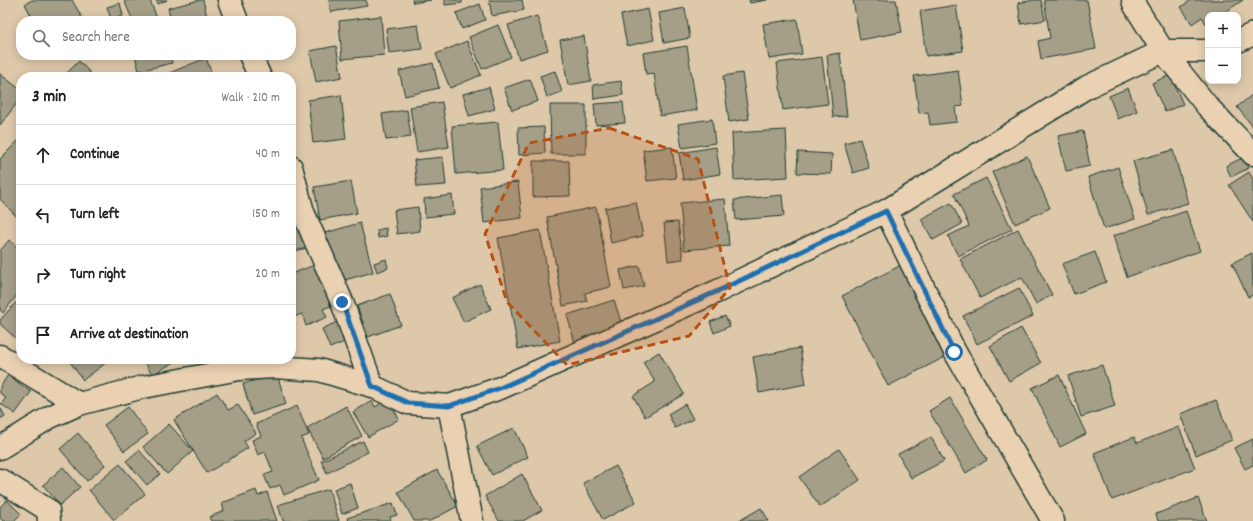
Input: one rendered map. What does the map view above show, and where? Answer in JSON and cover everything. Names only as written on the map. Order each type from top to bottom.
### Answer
[{"type":"street","points":[[229,0],[235,16]]},
{"type":"street","points":[[1133,0],[1135,6],[1163,51],[1208,107],[1253,154]]},
{"type":"street","points":[[1241,40],[1253,34]]},
{"type":"street","points":[[0,448],[50,417],[78,404],[142,387],[239,369],[275,367],[319,370],[372,386],[408,403],[449,406],[500,388],[718,291],[886,211],[1087,87],[1163,51],[1205,51]]},
{"type":"street","points":[[252,60],[258,72]]},
{"type":"street","points":[[296,186],[303,212],[342,302],[372,386]]},
{"type":"street","points":[[886,211],[954,352],[1053,521]]},
{"type":"street","points":[[0,356],[78,404]]},
{"type":"street","points":[[449,406],[472,521]]},
{"type":"street","points":[[0,480],[48,510],[49,521]]},
{"type":"highlighted area","points":[[609,128],[698,159],[730,288],[689,336],[567,365],[507,302],[485,234],[529,143]]},
{"type":"building","points":[[32,0],[72,0],[81,16],[31,16],[25,4]]},
{"type":"building","points":[[124,0],[150,0],[156,16],[131,16]]},
{"type":"building","points":[[156,0],[167,0],[158,4]]},
{"type":"building","points":[[203,0],[207,16],[170,16],[168,8]]},
{"type":"building","points":[[329,0],[366,0],[367,6],[331,12]]},
{"type":"building","points":[[412,0],[431,0],[413,3]]},
{"type":"building","points":[[445,0],[462,0],[462,3],[445,5]]},
{"type":"building","points":[[489,0],[522,0],[524,10],[492,16]]},
{"type":"building","points":[[749,0],[767,0],[750,3]]},
{"type":"building","points":[[853,0],[896,0],[902,32],[860,40]]},
{"type":"building","points":[[1041,0],[1045,20],[1021,24],[1018,3]]},
{"type":"building","points":[[1044,0],[1087,0],[1096,49],[1041,59],[1038,41],[1050,38]]},
{"type":"building","points":[[1191,0],[1243,0],[1225,12],[1205,12],[1205,22],[1202,17],[1192,24],[1181,7]]},
{"type":"building","points":[[120,3],[123,16],[110,16],[107,7]]},
{"type":"building","points":[[480,4],[485,20],[462,29],[456,13]]},
{"type":"building","points":[[956,5],[963,51],[926,56],[920,11]]},
{"type":"building","points":[[685,8],[690,38],[664,43],[659,13]]},
{"type":"building","points":[[648,9],[654,40],[627,46],[621,15]]},
{"type":"building","points":[[381,16],[384,55],[342,59],[339,21]]},
{"type":"building","points":[[537,16],[548,50],[519,59],[508,25]]},
{"type":"building","points":[[797,19],[802,54],[769,59],[763,24]]},
{"type":"building","points":[[418,25],[422,49],[389,53],[386,29]]},
{"type":"building","points":[[498,25],[511,57],[482,69],[469,37]]},
{"type":"building","points":[[584,36],[591,81],[568,85],[560,40]]},
{"type":"building","points":[[467,41],[481,75],[450,88],[436,54]]},
{"type":"building","points":[[336,46],[342,77],[316,82],[310,51]]},
{"type":"building","points":[[687,46],[697,110],[660,116],[654,73],[646,74],[643,53]]},
{"type":"building","points":[[840,53],[847,116],[833,117],[827,55]]},
{"type":"building","points":[[822,57],[828,104],[783,110],[777,63]]},
{"type":"building","points":[[136,60],[171,60],[172,63],[139,71]]},
{"type":"building","points":[[201,60],[207,60],[211,72],[172,72]]},
{"type":"building","points":[[79,61],[89,72],[68,72]]},
{"type":"building","points":[[433,63],[439,88],[405,96],[399,71]]},
{"type":"building","points":[[958,70],[963,106],[955,107],[957,122],[930,125],[928,112],[919,113],[914,76]]},
{"type":"building","points":[[555,71],[562,92],[547,97],[540,76]]},
{"type":"building","points":[[742,73],[749,119],[729,122],[723,76]]},
{"type":"building","points":[[0,74],[16,86],[16,104],[0,125]]},
{"type":"building","points":[[1170,75],[1183,104],[1165,112],[1152,83]]},
{"type":"building","points":[[530,79],[538,101],[512,110],[504,88]]},
{"type":"building","points":[[621,81],[623,95],[594,99],[593,85]]},
{"type":"building","points":[[489,87],[495,109],[469,116],[463,94]]},
{"type":"building","points":[[1128,88],[1137,111],[1118,119],[1109,96]]},
{"type":"building","points":[[1253,94],[1253,127],[1237,107]]},
{"type":"building","points":[[341,95],[346,139],[313,143],[308,100]]},
{"type":"building","points":[[442,102],[449,147],[417,152],[410,107]]},
{"type":"building","points":[[623,102],[625,123],[596,125],[594,104]]},
{"type":"building","points":[[550,105],[586,105],[586,154],[551,154]]},
{"type":"building","points":[[407,110],[411,137],[386,140],[382,114]]},
{"type":"building","points":[[712,119],[715,143],[682,148],[678,124]]},
{"type":"building","points":[[498,122],[503,170],[456,174],[452,126]]},
{"type":"building","points":[[544,127],[545,153],[519,155],[518,128]]},
{"type":"building","points":[[786,130],[788,177],[734,180],[732,133]]},
{"type":"building","points":[[1083,131],[1090,166],[1066,171],[1058,136]]},
{"type":"building","points":[[860,139],[869,168],[853,173],[844,143]]},
{"type":"building","points":[[16,143],[16,216],[0,199],[0,159]]},
{"type":"building","points":[[672,147],[676,178],[647,181],[643,150]]},
{"type":"building","points":[[716,147],[720,174],[683,180],[679,153]]},
{"type":"building","points":[[1173,150],[1188,203],[1148,215],[1133,161]]},
{"type":"building","points":[[798,152],[832,154],[831,174],[797,173]]},
{"type":"building","points":[[1027,156],[1050,208],[1015,224],[992,172]]},
{"type":"building","points":[[443,157],[446,185],[417,187],[414,160]]},
{"type":"building","points":[[1244,157],[1249,168],[1231,177],[1226,166]]},
{"type":"building","points":[[533,161],[569,161],[570,196],[533,197]]},
{"type":"building","points":[[1118,167],[1135,219],[1104,229],[1088,177]]},
{"type":"building","points":[[1249,172],[1253,179],[1253,222],[1229,185]]},
{"type":"building","points":[[986,178],[1012,229],[958,256],[948,236],[969,226],[954,194]]},
{"type":"building","points":[[351,181],[357,213],[320,220],[314,187]]},
{"type":"building","points":[[518,182],[522,218],[484,223],[480,187]]},
{"type":"building","points":[[452,195],[454,214],[425,217],[424,199]]},
{"type":"building","points":[[782,195],[784,216],[736,220],[734,200]]},
{"type":"building","points":[[725,199],[729,246],[684,250],[680,203]]},
{"type":"building","points":[[636,202],[643,236],[611,243],[605,208]]},
{"type":"building","points":[[951,203],[962,224],[933,240],[921,219]]},
{"type":"building","points":[[418,207],[420,231],[397,234],[394,210]]},
{"type":"building","points":[[596,207],[611,287],[585,293],[587,301],[563,306],[547,217]]},
{"type":"building","points":[[1186,211],[1200,251],[1127,277],[1113,236]]},
{"type":"building","points":[[301,220],[307,248],[296,251],[296,221]]},
{"type":"building","points":[[678,222],[683,259],[668,261],[664,223]]},
{"type":"building","points":[[360,223],[373,272],[338,282],[325,233]]},
{"type":"building","points":[[386,228],[387,236],[378,238],[377,230]]},
{"type":"building","points":[[1018,229],[1052,295],[1036,304],[1022,277],[980,298],[960,259]]},
{"type":"building","points":[[540,230],[560,341],[518,349],[498,238]]},
{"type":"building","points":[[9,240],[16,246],[16,296],[3,313],[0,310],[0,251]]},
{"type":"building","points":[[1095,252],[1106,282],[1074,294],[1062,264]]},
{"type":"building","points":[[1252,253],[1253,295],[1248,297],[1232,263]]},
{"type":"building","points":[[386,259],[388,268],[377,272],[374,263]]},
{"type":"building","points":[[317,264],[333,305],[323,309],[327,317],[306,326],[302,314],[296,316],[296,272]]},
{"type":"building","points":[[903,264],[949,355],[888,386],[842,296]]},
{"type":"building","points":[[639,266],[644,286],[624,290],[620,270]]},
{"type":"building","points":[[480,284],[491,309],[464,322],[452,298]]},
{"type":"building","points":[[1019,288],[1033,316],[977,344],[963,316]]},
{"type":"building","points":[[390,294],[401,325],[368,337],[357,306]]},
{"type":"building","points":[[614,300],[623,328],[575,343],[567,315]]},
{"type":"building","points":[[16,302],[16,338],[0,324],[0,320]]},
{"type":"building","points":[[725,316],[730,326],[714,333],[710,322]]},
{"type":"building","points":[[339,321],[347,341],[330,348],[322,329]]},
{"type":"building","points":[[1021,328],[1041,363],[1009,381],[990,346]]},
{"type":"building","points":[[800,348],[806,384],[759,393],[753,357]]},
{"type":"building","points":[[659,352],[684,394],[645,417],[633,396],[655,382],[643,362]]},
{"type":"building","points":[[72,364],[104,364],[83,380]]},
{"type":"building","points":[[146,364],[171,364],[152,375]]},
{"type":"building","points":[[1102,365],[1115,406],[1081,417],[1068,376]]},
{"type":"building","points":[[277,374],[286,404],[252,415],[243,384]]},
{"type":"building","points":[[8,375],[31,392],[15,414],[1,404],[6,398],[0,393],[0,387]]},
{"type":"building","points":[[1059,375],[1086,434],[1060,447],[1032,388]]},
{"type":"building","points":[[217,393],[228,410],[238,405],[256,433],[244,441],[248,448],[207,473],[174,420]]},
{"type":"building","points":[[950,398],[987,460],[966,473],[929,411]]},
{"type":"building","points":[[388,399],[399,419],[368,437],[353,412],[372,401],[375,407]]},
{"type":"building","points":[[1216,400],[1232,440],[1196,455],[1180,414]]},
{"type":"building","points":[[685,404],[693,419],[675,428],[668,414]]},
{"type":"building","points":[[297,406],[309,435],[301,438],[319,480],[284,495],[280,485],[270,489],[264,475],[273,472],[265,452],[258,455],[252,440],[261,436],[256,424]]},
{"type":"building","points":[[346,406],[362,436],[323,458],[307,428]]},
{"type":"building","points":[[0,407],[5,416],[0,419]]},
{"type":"building","points":[[128,407],[148,434],[124,451],[104,425]]},
{"type":"building","points":[[169,424],[193,451],[167,474],[143,447]]},
{"type":"building","points":[[1179,427],[1195,468],[1112,500],[1094,453],[1134,437],[1137,443]]},
{"type":"building","points":[[514,428],[528,457],[492,475],[477,446]]},
{"type":"building","points":[[78,433],[105,465],[87,481],[60,449]]},
{"type":"building","points":[[931,437],[944,461],[911,478],[898,454]]},
{"type":"building","points":[[1253,439],[1253,465],[1245,469],[1234,448]]},
{"type":"building","points":[[363,441],[368,452],[327,473],[321,461]]},
{"type":"building","points":[[839,449],[860,480],[820,507],[799,477]]},
{"type":"building","points":[[139,450],[160,474],[147,485],[126,461]]},
{"type":"building","points":[[120,464],[145,494],[114,520],[89,490]]},
{"type":"building","points":[[616,466],[636,502],[603,520],[583,483]]},
{"type":"building","points":[[63,467],[80,487],[60,505],[43,485]]},
{"type":"building","points":[[437,470],[458,506],[430,521],[414,521],[398,492]]},
{"type":"building","points":[[522,474],[542,510],[523,521],[499,521],[485,496]]},
{"type":"building","points":[[350,483],[358,508],[342,514],[334,489]]},
{"type":"building","points":[[329,489],[339,521],[283,521],[278,505]]},
{"type":"building","points":[[256,490],[258,496],[267,492],[277,521],[211,521],[209,517],[224,511],[222,503]]},
{"type":"building","points":[[1198,498],[1207,521],[1158,521],[1156,514]]},
{"type":"building","points":[[7,500],[21,514],[14,521],[3,521],[0,518],[0,507]]},
{"type":"building","points":[[393,503],[397,515],[390,517],[391,521],[348,521],[347,518]]},
{"type":"building","points":[[761,508],[769,521],[739,521]]},
{"type":"route","points":[[342,302],[372,386],[408,403],[449,406],[500,388],[718,291],[886,211],[954,352]]}]
